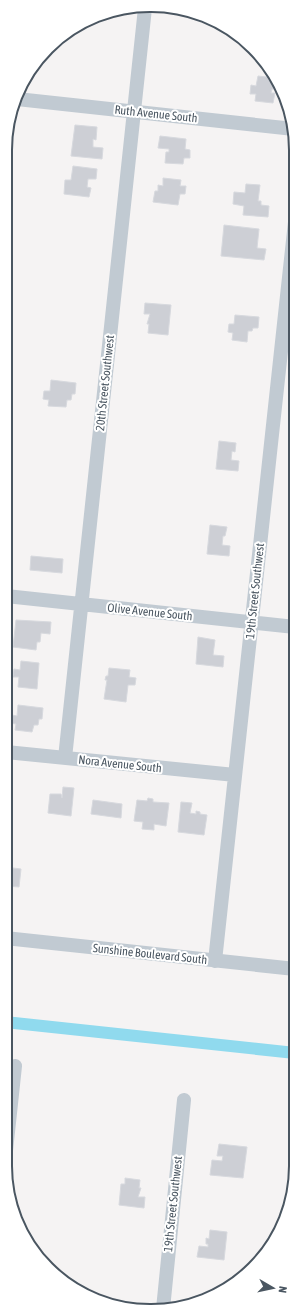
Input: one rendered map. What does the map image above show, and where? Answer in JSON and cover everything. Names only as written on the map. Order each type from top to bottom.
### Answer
[{"type":"street","name":"20th Street Southwest","points":[[65,758],[145,12]]},
{"type":"street","name":"Ruth Avenue South","points":[[22,100],[287,128]]},
{"type":"street","name":"19th Street Southwest","points":[[215,961],[289,277]]},
{"type":"street","name":"Olive Avenue South","points":[[12,597],[289,626]]},
{"type":"street","name":"Nora Avenue South","points":[[12,753],[235,776]]},
{"type":"street","name":"Sunshine Boulevard South","points":[[12,939],[289,968]]},
{"type":"street","points":[[12,1094],[15,1066]]},
{"type":"street","name":"19th Street Southwest","points":[[162,1304],[184,1100]]},
{"type":"building","points":[[258,76],[267,77],[275,89],[272,89],[271,93],[275,93],[273,103],[255,101],[256,94],[250,94],[251,85],[256,86]]},
{"type":"building","points":[[75,125],[97,127],[96,140],[93,139],[93,147],[103,148],[102,159],[71,156]]},
{"type":"building","points":[[160,136],[186,139],[185,149],[190,150],[190,158],[184,158],[183,164],[165,163],[166,152],[169,152],[169,149],[158,148]]},
{"type":"building","points":[[73,166],[97,169],[96,179],[88,179],[87,187],[91,188],[89,197],[64,194],[65,180],[71,180]]},
{"type":"building","points":[[163,178],[181,180],[180,186],[186,186],[185,194],[180,194],[178,205],[153,202],[155,191],[158,191],[158,185],[163,186]]},
{"type":"building","points":[[246,184],[260,185],[258,201],[261,201],[261,205],[269,206],[268,217],[243,215],[244,206],[233,204],[234,192],[245,193]]},
{"type":"building","points":[[224,225],[259,229],[257,248],[266,249],[264,260],[221,256]]},
{"type":"building","points":[[145,303],[171,305],[168,335],[148,333],[149,324],[147,324],[150,314],[144,314]]},
{"type":"building","points":[[235,315],[259,317],[258,328],[253,328],[252,331],[248,331],[247,342],[232,340],[233,333],[228,332],[229,324],[234,324]]},
{"type":"building","points":[[51,380],[76,383],[75,394],[72,394],[71,400],[67,400],[66,407],[48,406],[49,400],[43,399],[44,391],[50,391]]},
{"type":"building","points":[[219,441],[236,443],[235,452],[232,451],[231,460],[239,461],[238,471],[216,469]]},
{"type":"building","points":[[210,525],[227,527],[225,536],[223,536],[222,545],[230,546],[229,556],[207,554]]},
{"type":"building","points":[[31,556],[63,559],[62,573],[30,570]]},
{"type":"building","points":[[16,620],[51,622],[50,634],[41,633],[40,642],[37,642],[36,650],[13,647]]},
{"type":"building","points":[[198,637],[215,640],[213,655],[224,656],[223,667],[196,664]]},
{"type":"building","points":[[21,661],[39,663],[37,689],[18,687],[19,677],[13,677],[14,669],[20,670]]},
{"type":"building","points":[[109,668],[130,670],[129,677],[136,678],[135,685],[128,685],[126,702],[104,699],[107,680],[105,680],[106,676],[108,676]]},
{"type":"building","points":[[18,705],[43,708],[42,719],[39,719],[38,725],[34,725],[32,732],[15,730],[16,724],[12,723],[12,715],[17,716]]},
{"type":"building","points":[[63,787],[74,788],[71,816],[48,813],[50,794],[61,794],[62,798]]},
{"type":"building","points":[[148,798],[153,799],[153,802],[169,803],[166,826],[154,824],[154,830],[142,829],[143,822],[134,821],[137,800],[147,801]]},
{"type":"building","points":[[93,800],[122,804],[121,818],[91,814]]},
{"type":"building","points":[[181,802],[192,803],[190,813],[196,814],[196,811],[200,812],[200,814],[207,815],[204,835],[178,832]]},
{"type":"building","points":[[12,868],[21,869],[19,887],[12,886]]},
{"type":"building","points":[[219,1144],[247,1147],[243,1178],[210,1175],[212,1160],[222,1161],[223,1156],[217,1156]]},
{"type":"building","points":[[125,1178],[140,1180],[139,1188],[141,1188],[138,1197],[145,1197],[144,1208],[119,1205],[121,1184],[125,1184]]},
{"type":"building","points":[[210,1230],[227,1232],[224,1260],[197,1257],[199,1246],[208,1247],[208,1244],[206,1244],[206,1238],[209,1239]]},
{"type":"waterway","points":[[12,1023],[289,1052]]}]
